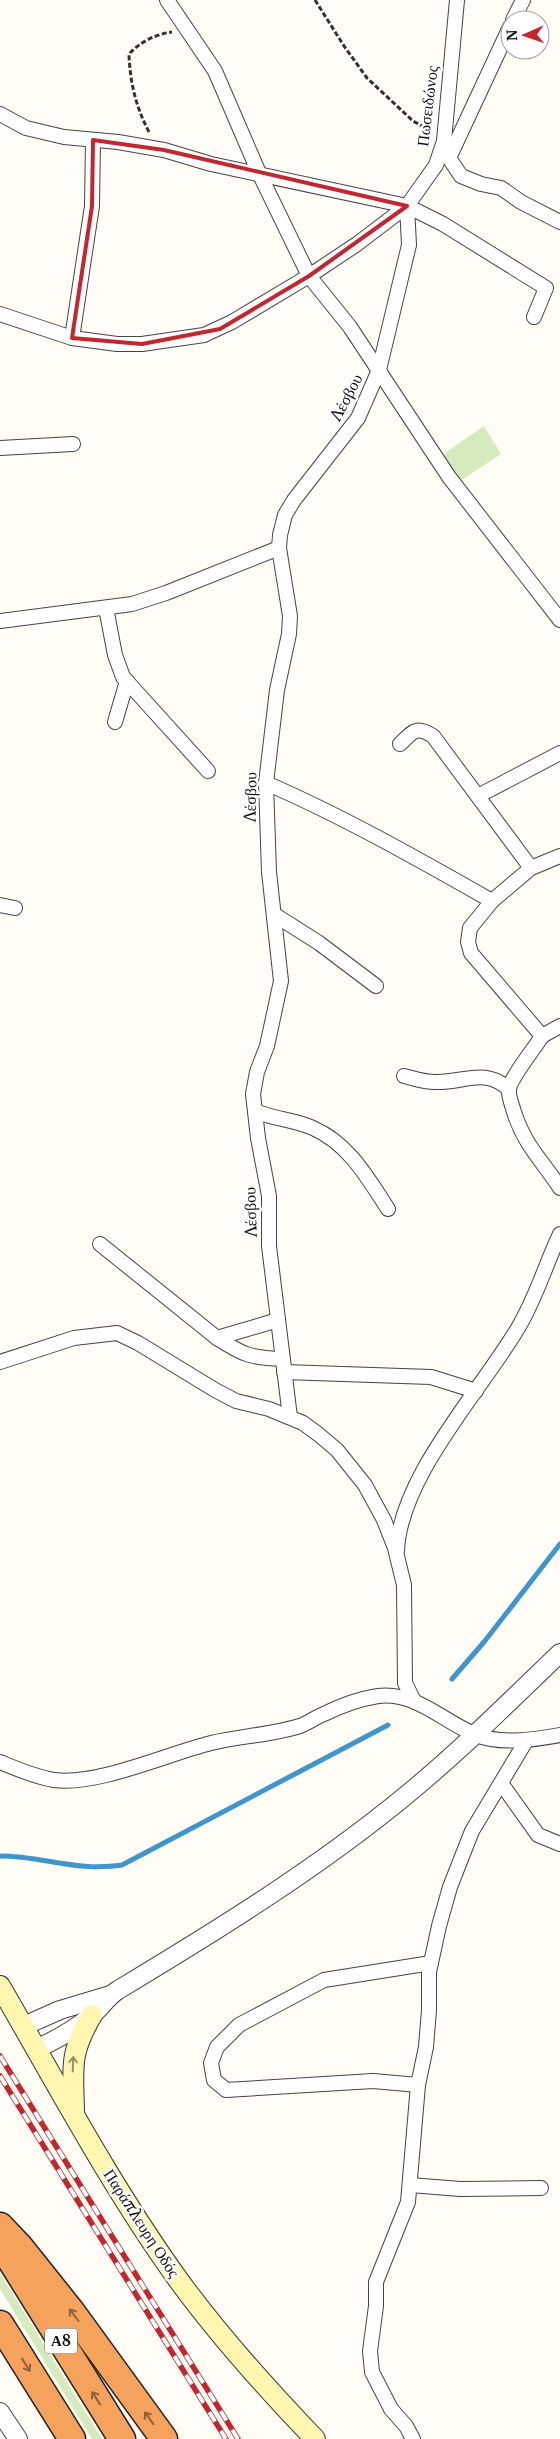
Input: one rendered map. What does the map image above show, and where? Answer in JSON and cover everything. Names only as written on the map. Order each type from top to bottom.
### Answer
[{"type":"highway","points":[[0,2226],[20,2247],[71,2311],[164,2439]]},
{"type":"highway","name":"Α8","points":[[0,2242],[122,2439]]},
{"type":"highway","name":"Α8","points":[[0,2324],[72,2439]]},
{"type":"main road","name":"Παράπλευρη Οδός","points":[[0,1986],[144,2229],[189,2294],[264,2387],[315,2439]]},
{"type":"main road","points":[[74,2113],[73,2060],[76,2045],[92,2015]]},
{"type":"street","points":[[167,0],[215,71],[259,173],[309,276],[350,327],[449,477],[560,620]]},
{"type":"street","name":"Πωσειδώνος","points":[[0,314],[72,338],[131,344],[204,335],[232,322],[309,276],[357,244],[407,206],[436,165],[444,141],[456,0]]},
{"type":"street","points":[[449,158],[500,48]]},
{"type":"street","points":[[0,114],[26,128],[164,150],[211,164],[407,206],[443,224],[546,288],[534,317]]},
{"type":"street","points":[[72,338],[92,206],[93,140]]},
{"type":"street","points":[[444,141],[449,158],[461,176],[481,184],[501,188],[520,202],[560,222]]},
{"type":"street","name":"Λέσβου","points":[[290,1417],[269,1246],[269,1196],[254,1111],[253,1094],[257,1072],[267,1046],[281,981],[275,915],[268,872],[266,784],[277,690],[290,625],[279,548],[285,515],[294,500],[358,418],[379,370],[410,245],[407,206]]},
{"type":"street","points":[[0,448],[73,444]]},
{"type":"street","points":[[0,621],[132,604],[166,593],[279,548]]},
{"type":"street","points":[[106,608],[115,655],[127,681],[208,771]]},
{"type":"street","points":[[115,722],[127,681]]},
{"type":"street","points":[[400,744],[415,730],[423,729],[433,736],[531,868]]},
{"type":"street","points":[[478,796],[560,753]]},
{"type":"street","points":[[266,784],[311,803],[358,827],[492,902]]},
{"type":"street","points":[[542,1036],[471,953],[468,942],[470,928],[492,902],[531,868],[560,856]]},
{"type":"street","points":[[0,905],[15,908]]},
{"type":"street","points":[[275,915],[319,943],[376,986]]},
{"type":"street","points":[[560,1026],[542,1036],[515,1074],[509,1089],[512,1105],[526,1143],[560,1188]]},
{"type":"street","points":[[404,1076],[434,1082],[478,1076],[490,1077],[499,1080],[509,1089]]},
{"type":"street","points":[[254,1111],[271,1118],[313,1128],[335,1142],[358,1164],[388,1209]]},
{"type":"street","points":[[397,1555],[402,1522],[430,1460],[522,1320],[545,1274],[560,1234]]},
{"type":"street","points":[[100,1244],[217,1338],[249,1356],[284,1366],[431,1378],[476,1391]]},
{"type":"street","points":[[217,1338],[278,1320]]},
{"type":"street","points":[[0,1362],[74,1338],[117,1333],[138,1343],[236,1401],[269,1409],[290,1417],[303,1423],[318,1434],[348,1463],[365,1485],[384,1520],[397,1555],[404,1586],[405,1684],[414,1701]]},
{"type":"street","points":[[24,2026],[60,2010],[110,1995],[218,1930],[345,1842],[403,1798],[475,1735],[560,1653]]},
{"type":"street","points":[[0,1762],[27,1773],[54,1780],[73,1781],[132,1768],[213,1742],[302,1726],[324,1713],[357,1701],[379,1696],[397,1696],[414,1701],[475,1735],[526,1741],[560,1735]]},
{"type":"street","points":[[413,2439],[406,2426],[391,2409],[372,2372],[370,2352],[376,2306],[376,2282],[408,2202],[418,2085],[426,2047],[431,1963],[450,1887],[472,1831],[526,1741]]},
{"type":"street","points":[[501,1783],[538,1835],[560,1844]]},
{"type":"street","points":[[418,2085],[373,2081],[226,2090],[214,2080],[211,2063],[218,2047],[239,2025],[324,1980],[431,1963]]},
{"type":"street","points":[[36,2049],[62,2038],[92,2015],[110,1995]]},
{"type":"street","points":[[410,2184],[460,2190],[541,2188]]},
{"type":"street","points":[[0,2412],[18,2439]]},
{"type":"path","points":[[315,0],[367,78],[413,122],[444,141]]},
{"type":"path","points":[[164,150],[150,134],[141,116],[130,81],[129,54],[137,45],[158,35],[170,32],[192,35]]},
{"type":"highlighted area","points":[[93,140],[164,150],[407,206],[309,276],[220,329],[142,344],[72,338],[92,206]]},
{"type":"green space","points":[[484,426],[501,454],[457,483],[439,457]]},
{"type":"green space","points":[[0,2273],[102,2439],[92,2439],[0,2289]]},
{"type":"waterway","points":[[452,1679],[484,1642],[560,1544]]},
{"type":"waterway","points":[[0,1856],[31,1858],[90,1867],[122,1865],[388,1725]]},
{"type":"railway","points":[[0,2056],[238,2439]]},
{"type":"railway","points":[[0,2076],[226,2439]]}]
